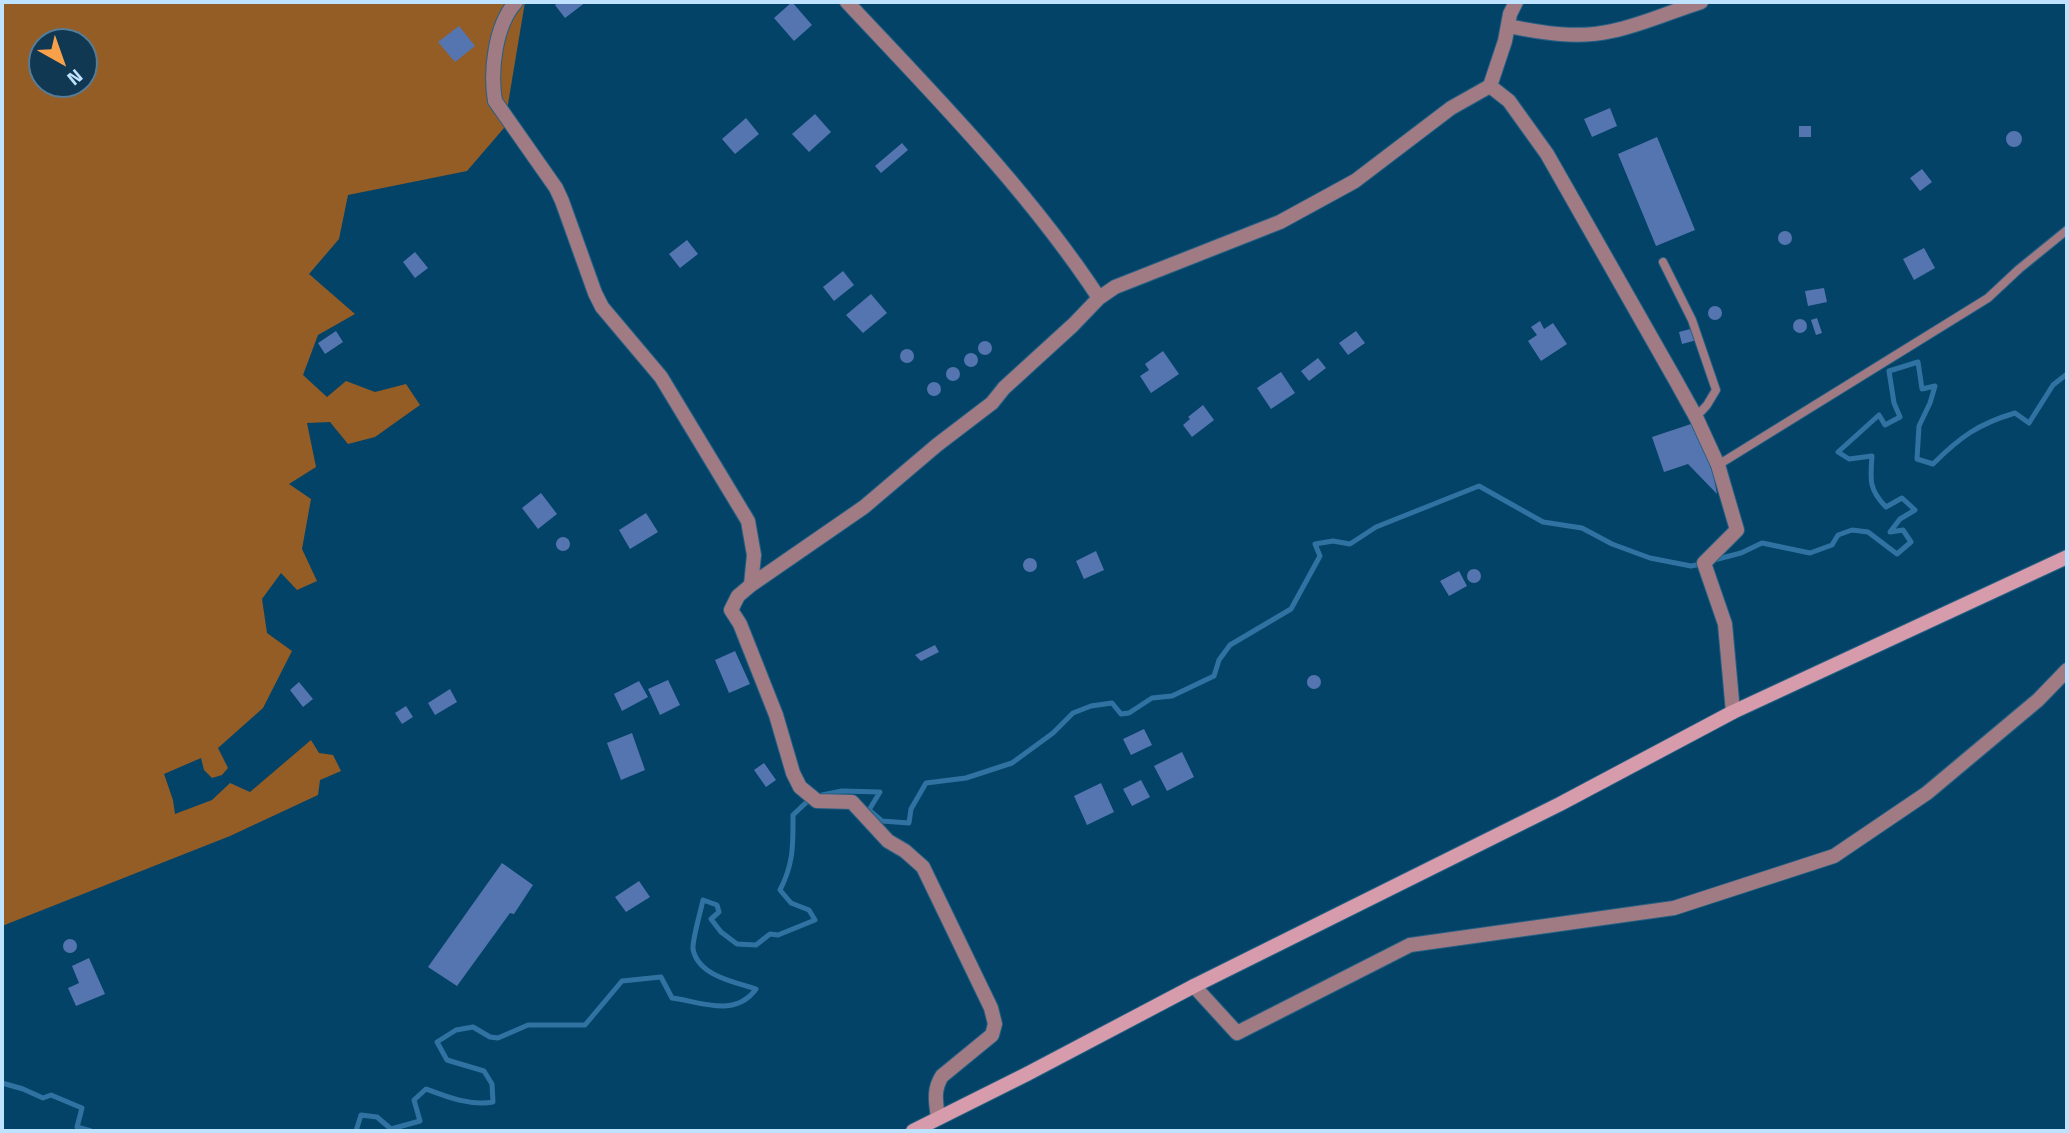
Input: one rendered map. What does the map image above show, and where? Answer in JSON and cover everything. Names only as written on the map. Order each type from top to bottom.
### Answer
[{"type":"main road","points":[[913,1131],[1194,986],[1560,804],[1733,712],[2067,557]]},
{"type":"street","points":[[516,2],[506,13],[496,46],[493,91],[495,102],[556,188],[602,307],[661,377],[748,521],[754,555],[751,585]]},
{"type":"street","points":[[847,2],[1009,179],[1070,253],[1099,298]]},
{"type":"street","points":[[938,1118],[936,1084],[992,1035],[995,1024],[990,1008],[923,867],[905,851],[888,841],[852,802],[817,801],[800,787],[793,773],[776,715],[740,624],[731,610],[738,596],[864,507],[937,444],[992,403],[1004,388],[1099,298],[1115,287],[1290,216],[1354,181],[1451,108],[1490,86],[1510,14],[1516,2]]},
{"type":"street","points":[[1508,26],[1549,34],[1604,32],[1701,2]]},
{"type":"street","points":[[1490,86],[1509,101],[1547,154],[1696,417],[1718,465],[1737,530],[1704,563],[1725,624],[1733,712]]},
{"type":"street","points":[[1194,986],[1237,1033],[1410,945],[1674,908],[1833,856],[1927,793],[2038,700],[2067,670]]},
{"type":"lane","points":[[1718,465],[1988,298],[2067,230]]},
{"type":"lane","points":[[1663,262],[1692,320],[1716,390],[1696,417]]},
{"type":"shaded area","points":[[2,2],[525,2],[504,128],[467,171],[348,195],[339,239],[309,274],[355,314],[318,335],[303,375],[327,397],[346,381],[375,392],[406,384],[420,405],[375,437],[348,444],[330,422],[307,423],[316,467],[289,484],[311,499],[302,549],[317,581],[297,590],[281,573],[262,599],[267,633],[292,651],[263,708],[218,748],[228,768],[222,775],[212,778],[204,770],[201,758],[164,774],[175,814],[212,800],[230,783],[250,792],[311,740],[319,753],[333,755],[341,771],[320,780],[318,795],[230,836],[2,926]]},
{"type":"building","points":[[559,2],[586,2],[565,18],[555,5]]},
{"type":"building","points":[[792,2],[812,25],[794,41],[774,18]]},
{"type":"building","points":[[459,26],[475,46],[455,62],[438,42]]},
{"type":"building","points":[[1610,108],[1617,126],[1592,137],[1584,119]]},
{"type":"building","points":[[815,114],[831,132],[809,152],[792,134]]},
{"type":"building","points":[[746,118],[759,134],[735,154],[722,139]]},
{"type":"building","points":[[1799,126],[1811,126],[1811,137],[1799,137]]},
{"type":"building","points":[[2014,131],[2022,139],[2014,147],[2006,139]]},
{"type":"building","points":[[1657,137],[1695,230],[1656,246],[1618,154]]},
{"type":"building","points":[[902,143],[908,150],[881,173],[875,166]]},
{"type":"building","points":[[1922,169],[1932,182],[1920,191],[1910,178]]},
{"type":"building","points":[[1782,231],[1788,231],[1792,238],[1788,245],[1782,245],[1778,241],[1778,235]]},
{"type":"building","points":[[687,240],[698,254],[680,268],[669,254]]},
{"type":"building","points":[[1924,248],[1935,268],[1914,280],[1903,259]]},
{"type":"building","points":[[415,252],[428,268],[415,278],[403,262]]},
{"type":"building","points":[[843,271],[854,285],[834,301],[823,287]]},
{"type":"building","points":[[1824,288],[1827,302],[1808,306],[1805,291]]},
{"type":"building","points":[[871,294],[887,313],[863,333],[846,315]]},
{"type":"building","points":[[1712,306],[1718,306],[1722,313],[1718,320],[1712,320],[1708,316],[1708,310]]},
{"type":"building","points":[[1817,318],[1822,333],[1816,335],[1811,320]]},
{"type":"building","points":[[1797,319],[1803,319],[1807,326],[1803,333],[1797,333],[1793,329],[1793,323]]},
{"type":"building","points":[[1540,321],[1544,329],[1553,323],[1567,344],[1541,361],[1528,341],[1537,335],[1531,327]]},
{"type":"building","points":[[1694,328],[1697,340],[1682,344],[1679,332]]},
{"type":"building","points":[[336,331],[343,342],[325,354],[318,343]]},
{"type":"building","points":[[1356,331],[1365,343],[1348,355],[1339,343]]},
{"type":"building","points":[[982,341],[988,341],[992,348],[988,355],[982,355],[978,351],[978,345]]},
{"type":"building","points":[[904,349],[910,349],[914,356],[910,363],[904,363],[900,359],[900,353]]},
{"type":"building","points":[[1163,351],[1179,374],[1151,393],[1140,376],[1149,370],[1145,364]]},
{"type":"building","points":[[968,353],[974,353],[978,360],[974,367],[968,367],[964,363],[964,357]]},
{"type":"building","points":[[1318,358],[1326,368],[1309,381],[1301,371]]},
{"type":"building","points":[[950,367],[956,367],[960,374],[956,381],[950,381],[946,377],[946,371]]},
{"type":"building","points":[[1281,372],[1295,393],[1271,409],[1257,388]]},
{"type":"building","points":[[931,382],[937,382],[941,389],[937,396],[931,396],[927,392],[927,386]]},
{"type":"building","points":[[1203,405],[1214,420],[1192,437],[1183,425],[1190,419],[1188,417]]},
{"type":"building","points":[[1697,422],[1710,457],[1717,494],[1688,464],[1664,472],[1652,437]]},
{"type":"building","points":[[541,493],[557,514],[538,529],[522,508]]},
{"type":"building","points":[[646,513],[658,532],[630,549],[619,530]]},
{"type":"building","points":[[563,537],[568,539],[568,549],[563,551],[558,549],[556,544],[558,539]]},
{"type":"building","points":[[1096,551],[1104,570],[1084,579],[1076,561]]},
{"type":"building","points":[[1027,558],[1033,558],[1037,565],[1033,572],[1027,572],[1023,568],[1023,562]]},
{"type":"building","points":[[1471,569],[1477,569],[1481,576],[1477,583],[1471,583],[1467,579],[1467,573]]},
{"type":"building","points":[[1459,571],[1467,586],[1449,596],[1440,581]]},
{"type":"building","points":[[935,645],[939,652],[921,661],[915,655]]},
{"type":"building","points":[[735,651],[750,684],[729,693],[715,660]]},
{"type":"building","points":[[1311,675],[1317,675],[1321,682],[1317,689],[1311,689],[1307,685],[1307,679]]},
{"type":"building","points":[[668,680],[680,705],[660,715],[648,689]]},
{"type":"building","points":[[639,681],[648,697],[622,711],[614,694]]},
{"type":"building","points":[[299,682],[313,699],[303,707],[290,690]]},
{"type":"building","points":[[450,689],[457,702],[435,715],[428,703]]},
{"type":"building","points":[[406,706],[413,717],[402,724],[395,713]]},
{"type":"building","points":[[1144,729],[1152,745],[1131,755],[1123,739]]},
{"type":"building","points":[[632,733],[645,770],[621,780],[607,743]]},
{"type":"building","points":[[1182,752],[1194,777],[1167,791],[1154,766]]},
{"type":"building","points":[[764,763],[776,780],[766,787],[754,770]]},
{"type":"building","points":[[1141,780],[1150,797],[1132,806],[1123,789]]},
{"type":"building","points":[[1101,783],[1114,812],[1087,825],[1074,796]]},
{"type":"building","points":[[502,863],[533,885],[514,914],[510,913],[457,986],[428,967]]},
{"type":"building","points":[[639,881],[650,897],[626,912],[615,897]]},
{"type":"building","points":[[70,939],[75,941],[75,951],[70,953],[65,951],[63,946],[65,941]]},
{"type":"building","points":[[89,958],[105,994],[76,1006],[68,988],[79,983],[72,966]]},
{"type":"waterway","points":[[1714,560],[1741,553],[1762,543],[1810,553],[1832,545],[1838,535],[1852,530],[1868,532],[1897,554],[1911,542],[1903,530],[1890,532],[1900,519],[1915,510],[1902,498],[1886,507],[1880,501],[1872,484],[1872,456],[1849,459],[1838,452],[1879,415],[1885,425],[1900,417],[1894,403],[1889,371],[1918,362],[1922,389],[1935,386],[1919,426],[1917,459],[1933,464],[1961,439],[1990,422],[2015,413],[2029,423],[2053,385],[2067,374]]},
{"type":"waterway","points":[[822,795],[842,791],[880,792],[869,810],[882,821],[909,823],[911,809],[926,783],[966,778],[1012,763],[1053,733],[1073,713],[1091,706],[1112,703],[1121,714],[1129,713],[1152,698],[1172,696],[1214,676],[1219,660],[1230,645],[1291,609],[1320,556],[1315,544],[1333,541],[1350,544],[1376,527],[1479,486],[1543,522],[1582,528],[1612,544],[1650,558],[1691,566],[1701,564]]},
{"type":"waterway","points":[[356,1131],[361,1115],[377,1117],[391,1129],[420,1121],[414,1100],[426,1089],[467,1102],[493,1102],[492,1084],[484,1071],[447,1060],[437,1042],[456,1030],[473,1027],[490,1037],[498,1038],[528,1025],[585,1025],[622,981],[661,977],[672,998],[706,1005],[728,1006],[748,998],[756,989],[710,972],[696,958],[693,945],[703,900],[717,905],[719,912],[711,919],[721,932],[737,944],[756,945],[770,934],[778,935],[815,920],[809,910],[791,903],[780,890],[790,862],[793,815],[812,797]]},
{"type":"waterway","points":[[2,1083],[43,1098],[51,1095],[82,1108],[77,1127],[91,1131]]}]
